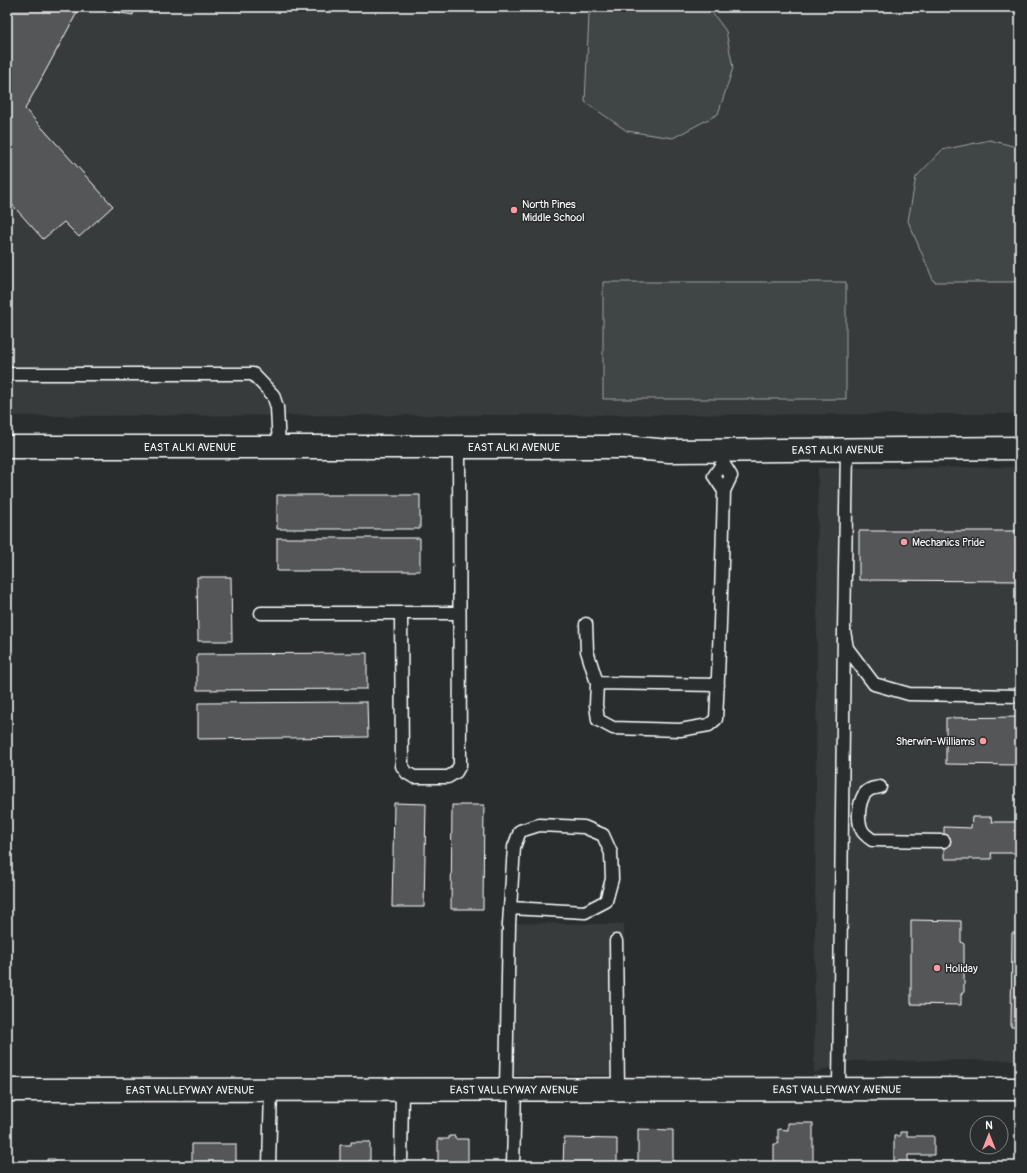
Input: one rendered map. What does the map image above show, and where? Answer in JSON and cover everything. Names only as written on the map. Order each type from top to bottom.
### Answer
[{"type":"street","name":"EAST ALKI AVENUE","points":[[7,447],[624,447],[723,457],[847,450],[1020,448]]},
{"type":"street","name":"EAST VALLEYWAY AVENUE","points":[[7,1090],[1020,1089]]},
{"type":"lane","points":[[7,374],[253,374],[273,395],[277,407],[279,447]]},
{"type":"lane","points":[[401,613],[402,766],[407,773],[414,777],[448,777],[456,772],[460,765],[459,447]]},
{"type":"lane","points":[[839,1089],[847,450]]},
{"type":"lane","points":[[586,624],[587,651],[597,683],[596,705],[598,720],[613,728],[680,730],[709,725],[716,719],[724,491],[714,476],[723,457]]},
{"type":"lane","points":[[261,613],[459,613]]},
{"type":"lane","points":[[844,631],[847,648],[874,684],[909,694],[1020,696]]},
{"type":"lane","points":[[597,683],[718,685]]},
{"type":"lane","points":[[880,787],[870,789],[863,796],[860,808],[860,822],[863,832],[872,840],[944,841]]},
{"type":"lane","points":[[510,908],[585,912],[606,901],[612,880],[612,853],[603,835],[584,827],[539,825],[520,831],[514,847],[510,908],[512,1166]]},
{"type":"lane","points":[[616,941],[618,1089]]},
{"type":"lane","points":[[269,1166],[271,1089]]},
{"type":"lane","points":[[401,1166],[402,1089]]},
{"type":"shaded area","name":"North Pines Middle School","points":[[7,7],[1020,7],[1020,414],[7,416]]},
{"type":"shaded area","points":[[596,7],[708,7],[726,31],[733,68],[718,114],[673,138],[627,131],[585,102],[589,14]]},
{"type":"shaded area","points":[[990,140],[1020,148],[1020,282],[934,282],[908,221],[916,177],[942,150]]},
{"type":"shaded area","points":[[603,282],[846,282],[846,399],[603,399]]},
{"type":"shaded area","points":[[1020,467],[1020,1060],[853,1061],[814,1073],[818,468]]},
{"type":"shaded area","points":[[499,923],[624,924],[624,1075],[501,1075]]},
{"type":"building","points":[[7,7],[80,7],[25,109],[113,206],[79,237],[64,222],[43,239],[7,199]]},
{"type":"building","points":[[84,7],[134,7],[133,15]]},
{"type":"building","points":[[277,495],[420,495],[420,529],[277,529]]},
{"type":"building","points":[[859,531],[1020,531],[1020,581],[859,580]]},
{"type":"building","points":[[277,538],[420,538],[420,571],[277,571]]},
{"type":"building","points":[[197,577],[231,577],[232,641],[198,641]]},
{"type":"building","points":[[1015,630],[1020,630],[1020,657],[1015,657]]},
{"type":"building","points":[[367,653],[367,689],[197,690],[197,654]]},
{"type":"building","points":[[367,702],[368,737],[198,739],[198,703]]},
{"type":"building","name":"Sherwin-Williams","points":[[1020,717],[1020,765],[946,764],[946,718]]},
{"type":"building","points":[[394,803],[426,804],[424,907],[392,907]]},
{"type":"building","points":[[452,805],[484,805],[483,909],[451,909]]},
{"type":"building","points":[[972,817],[991,817],[992,822],[1020,822],[1020,853],[991,853],[992,859],[944,859],[944,827],[971,828]]},
{"type":"building","name":"Holiday","points":[[911,920],[961,921],[961,942],[964,944],[964,992],[961,994],[961,1005],[911,1004]]},
{"type":"building","points":[[1012,933],[1020,933],[1020,1027],[1011,1027]]},
{"type":"building","points":[[788,1123],[813,1123],[813,1163],[774,1163],[774,1144],[778,1144],[778,1129],[788,1130]]},
{"type":"building","points":[[638,1129],[673,1130],[673,1166],[638,1166]]},
{"type":"building","points":[[900,1132],[907,1132],[907,1136],[934,1136],[934,1155],[908,1155],[908,1166],[894,1166],[894,1136],[900,1136]]},
{"type":"building","points":[[449,1136],[455,1136],[455,1139],[468,1139],[468,1166],[438,1166],[438,1139],[449,1139]]},
{"type":"building","points":[[564,1138],[617,1139],[617,1166],[563,1166]]},
{"type":"building","points":[[351,1142],[370,1142],[370,1166],[340,1166],[340,1145],[351,1145]]},
{"type":"building","points":[[192,1144],[236,1144],[236,1166],[192,1166]]},
{"type":"building","points":[[47,1159],[55,1159],[55,1163],[83,1164],[83,1166],[36,1166],[36,1163],[47,1163]]},
{"type":"building","points":[[125,1164],[141,1164],[141,1166],[125,1166]]},
{"type":"building","points":[[1020,1165],[1020,1166],[955,1166]]},
{"type":"place","name":"North Pines Middle School","points":[[514,210]]},
{"type":"place","name":"Mechanics Pride","points":[[904,542]]},
{"type":"place","name":"Sherwin-Williams","points":[[983,741]]},
{"type":"place","name":"Holiday","points":[[937,968]]}]
